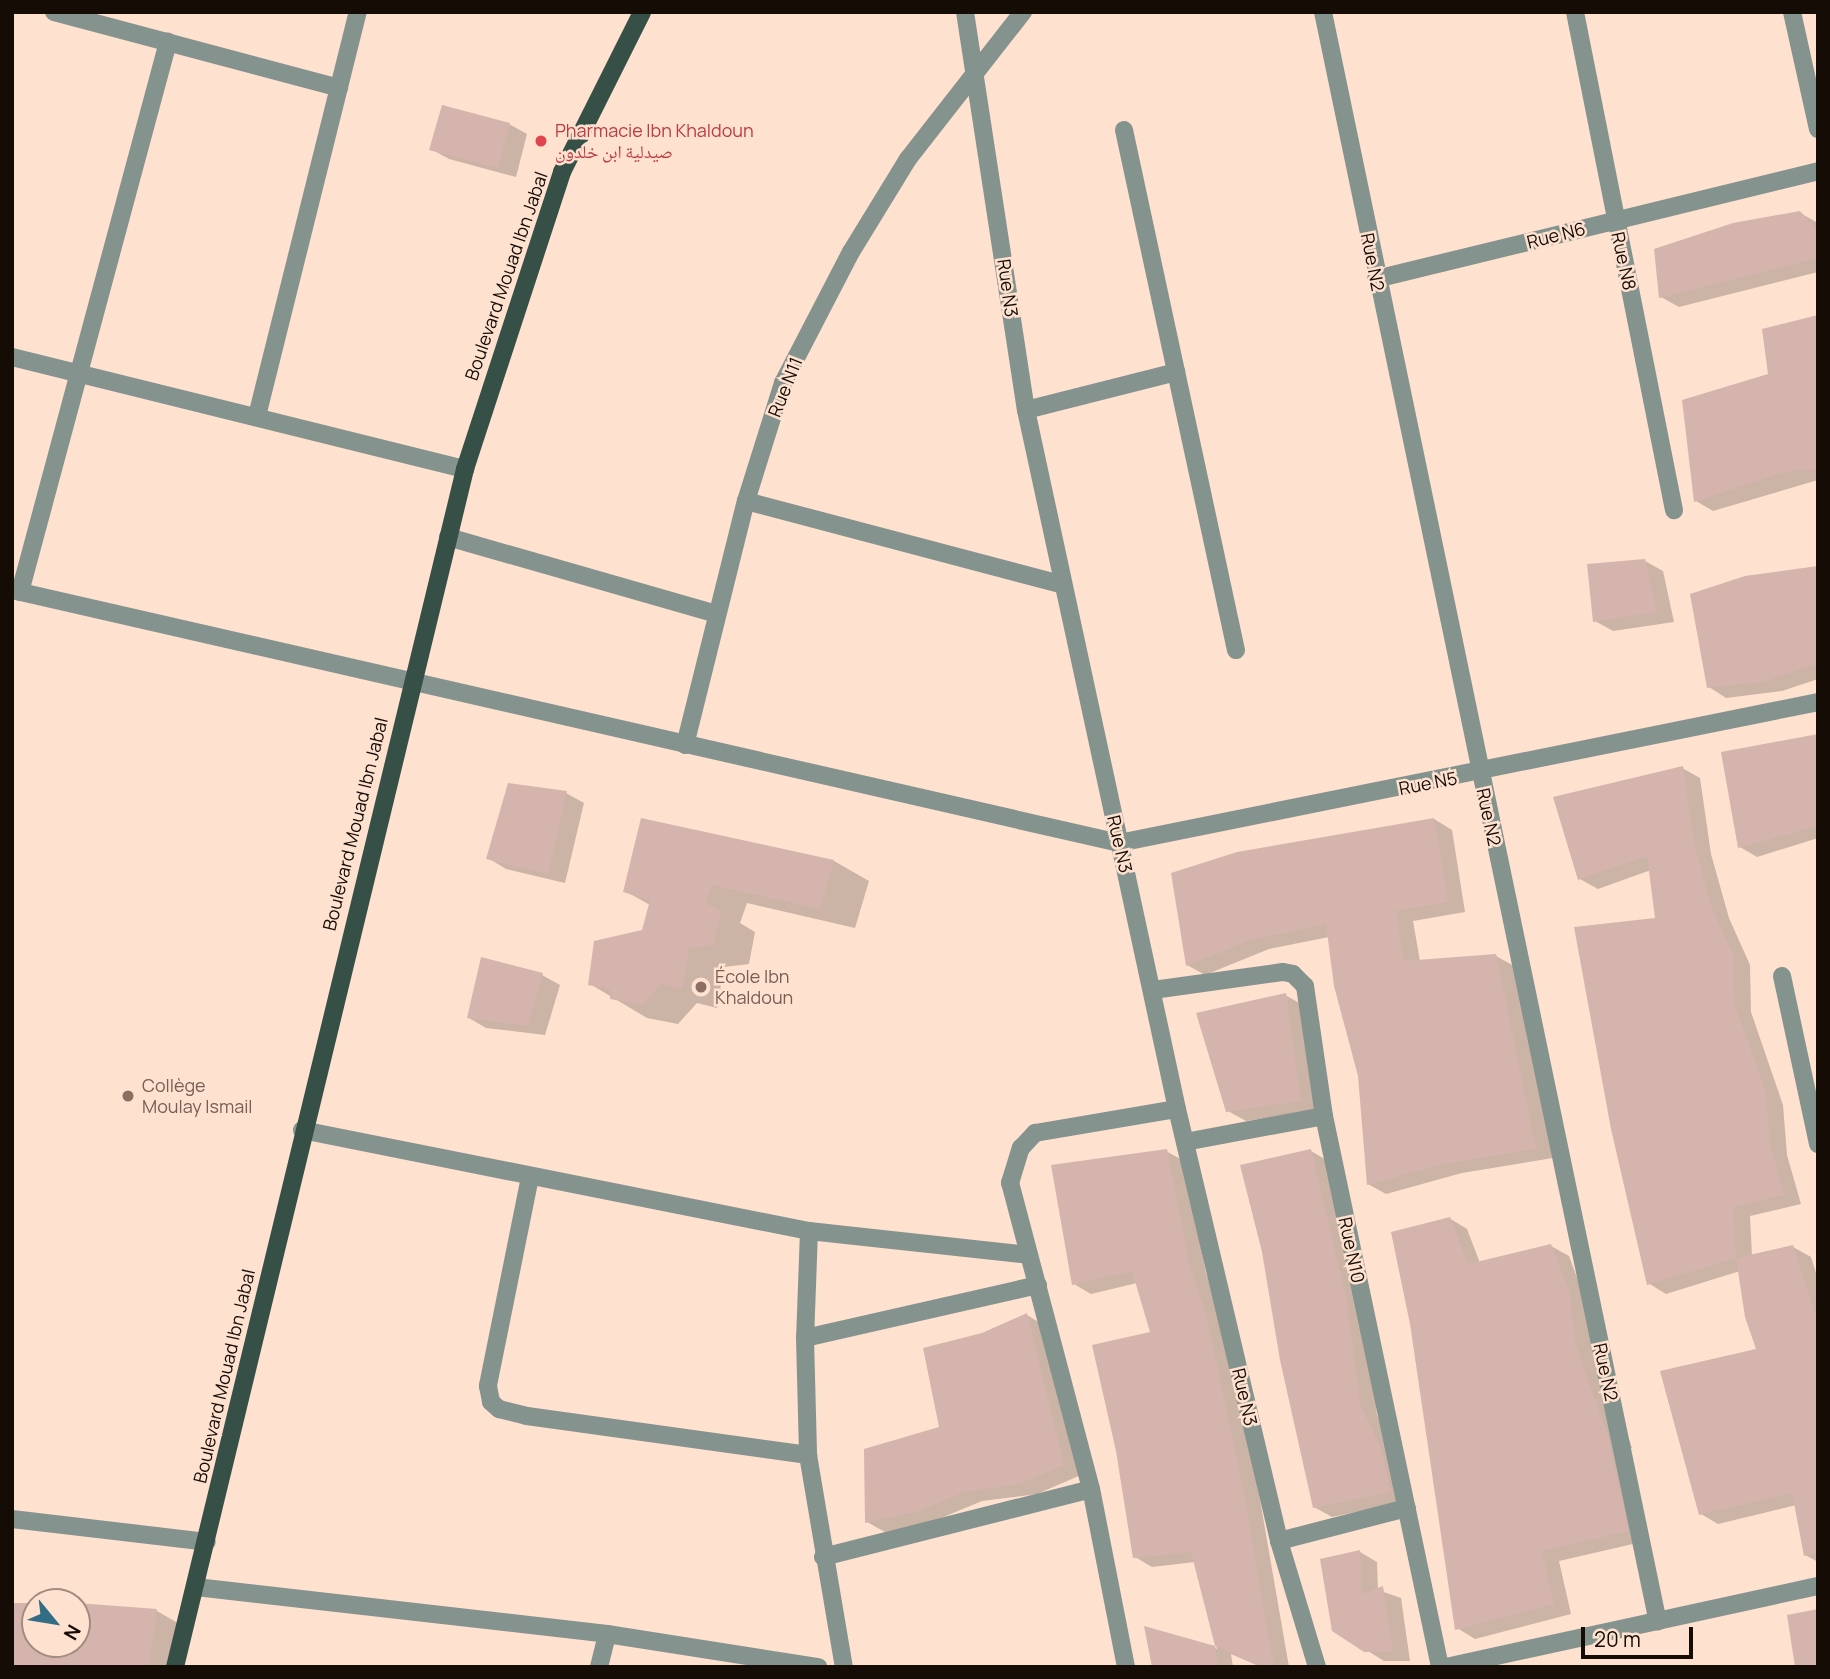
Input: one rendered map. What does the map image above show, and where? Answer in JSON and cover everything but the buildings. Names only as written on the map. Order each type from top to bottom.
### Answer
[{"type":"main road","name":"Boulevard Mouad Ibn Jabal","points":[[175,1667],[411,679],[465,469],[562,172],[642,12]]},
{"type":"street","points":[[54,12],[339,88]]},
{"type":"street","points":[[257,416],[358,12]]},
{"type":"street","name":"Rue N3","points":[[965,12],[976,69],[1026,410],[1063,585],[1177,1109],[1279,1541],[1317,1667]]},
{"type":"street","name":"Rue N11","points":[[685,745],[746,501],[783,383],[851,252],[908,159],[1023,12]]},
{"type":"street","name":"Rue N2","points":[[1323,12],[1376,279],[1658,1622]]},
{"type":"street","name":"Rue N8","points":[[1575,12],[1674,510]]},
{"type":"street","points":[[1792,12],[1818,130]]},
{"type":"street","points":[[168,42],[16,591],[411,679],[685,745],[1119,843]]},
{"type":"street","points":[[1124,130],[1236,650]]},
{"type":"street","name":"Rue N6","points":[[1376,279],[1818,171]]},
{"type":"street","points":[[12,357],[465,469]]},
{"type":"street","points":[[1026,410],[1176,372]]},
{"type":"street","points":[[746,501],[1063,585]]},
{"type":"street","points":[[448,537],[717,614]]},
{"type":"street","name":"Rue N5","points":[[1119,843],[1479,773],[1818,702]]},
{"type":"street","name":"Rue N10","points":[[1153,990],[1275,972],[1300,978],[1324,1116],[1443,1667]]},
{"type":"street","points":[[1782,976],[1818,1144]]},
{"type":"street","points":[[1126,1667],[1091,1489],[1010,1183],[1021,1148],[1035,1133],[1177,1109]]},
{"type":"street","points":[[1185,1142],[1324,1116]]},
{"type":"street","points":[[302,1130],[809,1231],[1029,1255]]},
{"type":"street","points":[[530,1177],[488,1386],[491,1402],[499,1409],[527,1416],[808,1455]]},
{"type":"street","points":[[809,1231],[805,1338],[808,1455],[823,1557],[844,1667]]},
{"type":"street","points":[[805,1338],[1038,1285]]},
{"type":"street","points":[[823,1557],[1091,1489]]},
{"type":"street","points":[[1279,1541],[1407,1508]]},
{"type":"street","points":[[12,1519],[207,1542]]},
{"type":"street","points":[[1443,1667],[1818,1586]]},
{"type":"street","points":[[196,1587],[607,1634],[818,1667]]},
{"type":"street","points":[[599,1667],[607,1634]]},
{"type":"place","name":"Pharmacie Ibn Khaldoun صيدلية ابن خلدون","points":[[541,141]]},
{"type":"place","name":"École Ibn Khaldoun","points":[[701,987]]},
{"type":"place","name":"Collège Moulay Ismail","points":[[128,1096]]}]
